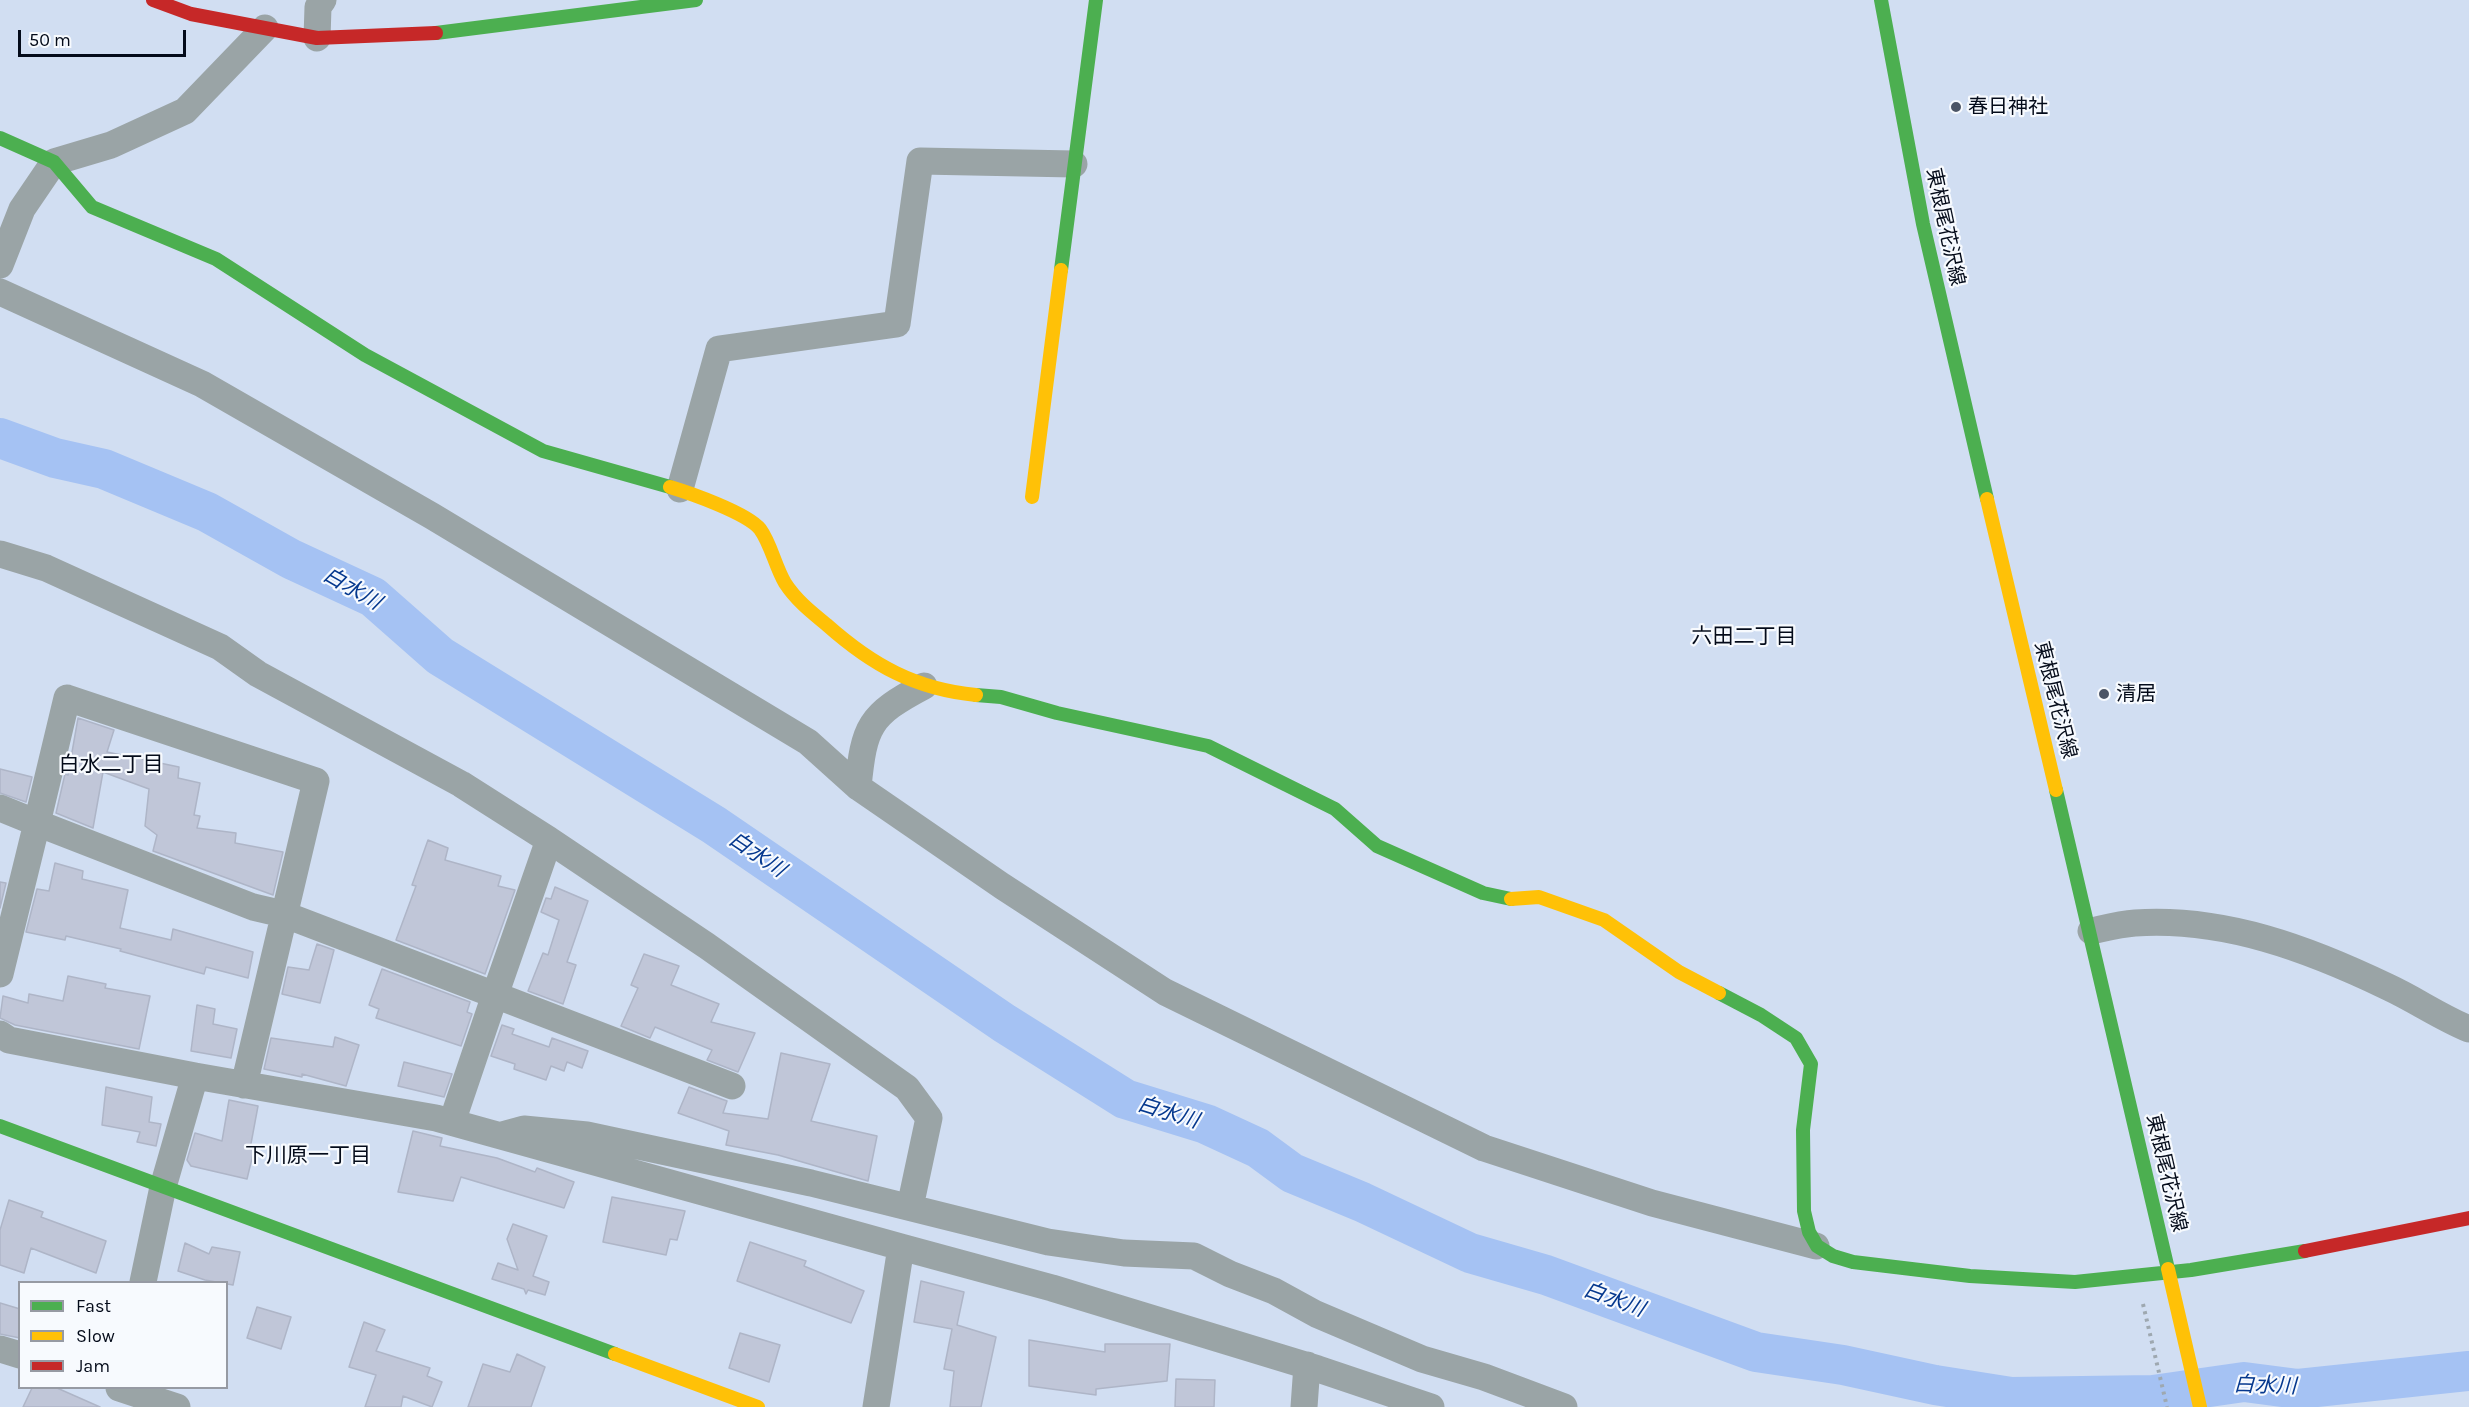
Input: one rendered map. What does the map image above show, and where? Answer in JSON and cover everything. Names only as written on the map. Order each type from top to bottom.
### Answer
[{"type":"street","points":[[153,0],[191,14],[317,38],[429,34],[696,0]]},
{"type":"street","points":[[317,38],[318,7],[322,0]]},
{"type":"street","points":[[1032,497],[1096,0]]},
{"type":"street","name":"東根尾花沢線","points":[[1881,0],[1923,224],[2091,931],[2200,1407]]},
{"type":"street","points":[[0,265],[22,208],[54,162],[111,145],[185,111],[265,28]]},
{"type":"street","points":[[0,138],[54,162],[92,207],[216,259],[365,355],[543,451],[705,497],[759,528],[785,582],[799,601],[852,646],[890,672],[924,686],[947,692],[1001,697],[1058,713],[1208,746],[1324,803],[1377,846],[1448,879],[1483,893],[1512,899],[1539,897],[1604,920],[1679,972],[1761,1015],[1796,1038],[1811,1064],[1804,1093],[1803,1173],[1806,1223],[1816,1246]]},
{"type":"street","points":[[680,489],[719,349],[897,324],[920,161],[1074,164]]},
{"type":"street","points":[[0,292],[212,389],[432,516],[808,742],[858,787],[1002,886],[1165,992],[1484,1148],[1652,1203],[1816,1246],[1833,1257],[1921,1270],[2025,1280],[2096,1282],[2170,1277],[2469,1218]]},
{"type":"street","points":[[0,554],[46,568],[220,646],[258,674],[461,784],[707,946],[907,1088],[929,1118],[910,1207]]},
{"type":"street","points":[[858,787],[862,747],[869,725],[893,702],[924,686]]},
{"type":"street","points":[[0,974],[67,698],[316,781],[244,1085]]},
{"type":"street","points":[[0,808],[253,907],[283,914],[732,1086]]},
{"type":"street","points":[[452,1122],[549,840]]},
{"type":"street","points":[[2091,931],[2145,923],[2177,923],[2232,929],[2336,963],[2391,988],[2439,1017],[2469,1029]]},
{"type":"street","points":[[0,1034],[9,1040],[73,1054],[452,1122],[502,1135],[1052,1288],[1307,1365],[1431,1407]]},
{"type":"street","points":[[143,1281],[163,1187],[195,1076]]},
{"type":"street","points":[[0,1126],[758,1407]]},
{"type":"street","points":[[502,1135],[524,1129],[587,1135],[811,1183],[1048,1242],[1124,1253],[1194,1256],[1230,1275],[1274,1291],[1316,1314],[1422,1359],[1484,1377],[1564,1407]]},
{"type":"street","points":[[876,1407],[901,1247]]},
{"type":"street","points":[[0,1349],[18,1354]]},
{"type":"street","points":[[1304,1407],[1307,1365]]},
{"type":"street","points":[[114,1407],[119,1389]]},
{"type":"street","points":[[122,1389],[177,1407]]},
{"type":"path","points":[[2141,1294],[2167,1407]]},
{"type":"building","points":[[78,718],[114,730],[107,752],[179,767],[178,778],[200,783],[194,815],[200,816],[197,828],[236,833],[235,843],[283,852],[273,895],[153,851],[157,835],[145,826],[149,789],[103,772],[93,828],[56,813],[65,774],[68,775]]},
{"type":"building","points":[[0,769],[32,777],[26,802],[0,793]]},
{"type":"building","points":[[428,840],[448,848],[445,860],[501,876],[498,886],[515,890],[485,974],[396,940],[416,886],[412,885]]},
{"type":"building","points":[[55,863],[83,871],[82,879],[128,890],[120,928],[171,940],[173,929],[253,952],[248,978],[206,967],[204,974],[120,951],[121,949],[66,936],[65,940],[26,932],[37,889],[49,891]]},
{"type":"building","points":[[0,882],[6,883],[0,908]]},
{"type":"building","points":[[555,887],[588,901],[567,962],[576,965],[563,1004],[528,991],[543,953],[548,955],[559,920],[541,912],[546,898],[551,899]]},
{"type":"building","points":[[317,944],[334,950],[320,1003],[282,994],[288,967],[309,970]]},
{"type":"building","points":[[644,954],[679,966],[671,985],[719,1004],[711,1022],[755,1033],[738,1072],[707,1060],[712,1050],[655,1027],[650,1038],[621,1026],[638,988],[631,985]]},
{"type":"building","points":[[382,969],[470,1002],[467,1012],[472,1014],[461,1046],[376,1018],[379,1009],[369,1005]]},
{"type":"building","points":[[68,976],[106,984],[105,988],[150,996],[139,1049],[15,1025],[0,1018],[3,996],[28,1003],[29,994],[63,1001]]},
{"type":"building","points":[[197,1005],[215,1009],[213,1024],[237,1029],[231,1058],[191,1051]]},
{"type":"building","points":[[502,1025],[514,1029],[512,1034],[549,1047],[552,1038],[588,1051],[582,1068],[567,1062],[564,1071],[551,1066],[546,1080],[514,1069],[515,1064],[491,1056]]},
{"type":"building","points":[[335,1037],[359,1045],[346,1086],[302,1074],[302,1077],[264,1069],[271,1038],[333,1047]]},
{"type":"building","points":[[781,1053],[830,1064],[811,1121],[877,1136],[868,1181],[778,1155],[726,1145],[729,1131],[678,1113],[689,1087],[727,1101],[723,1113],[768,1119]]},
{"type":"building","points":[[404,1062],[452,1074],[444,1097],[398,1086]]},
{"type":"building","points":[[106,1087],[152,1097],[149,1122],[161,1124],[156,1146],[137,1142],[140,1132],[102,1125]]},
{"type":"building","points":[[229,1100],[258,1106],[250,1149],[254,1150],[247,1179],[191,1166],[187,1160],[195,1133],[222,1141]]},
{"type":"building","points":[[413,1131],[442,1138],[440,1146],[497,1158],[535,1172],[537,1168],[574,1182],[564,1208],[461,1177],[453,1201],[398,1192]]},
{"type":"building","points":[[612,1197],[685,1211],[677,1240],[670,1239],[666,1255],[603,1242]]},
{"type":"building","points":[[9,1200],[43,1212],[41,1217],[106,1241],[96,1273],[31,1248],[24,1273],[0,1265],[0,1230]]},
{"type":"building","points":[[513,1224],[547,1236],[533,1276],[549,1282],[545,1295],[528,1290],[526,1294],[524,1289],[492,1279],[498,1263],[518,1270],[507,1239]]},
{"type":"building","points":[[750,1242],[806,1261],[804,1266],[864,1291],[851,1323],[737,1281]]},
{"type":"building","points":[[185,1243],[209,1254],[212,1247],[240,1252],[233,1285],[228,1284],[228,1281],[205,1280],[178,1271]]},
{"type":"building","points":[[921,1281],[964,1292],[957,1325],[996,1337],[981,1407],[950,1407],[954,1371],[944,1369],[952,1329],[914,1322]]},
{"type":"building","points":[[0,1303],[18,1308],[18,1338],[0,1334]]},
{"type":"building","points":[[257,1307],[291,1317],[281,1349],[247,1338]]},
{"type":"building","points":[[364,1322],[385,1330],[376,1351],[430,1368],[427,1376],[442,1382],[432,1407],[403,1396],[401,1407],[365,1407],[376,1375],[349,1367]]},
{"type":"building","points":[[740,1333],[780,1345],[769,1382],[729,1368]]},
{"type":"building","points":[[1029,1340],[1105,1352],[1105,1344],[1170,1344],[1167,1381],[1096,1389],[1096,1395],[1029,1386]]},
{"type":"building","points":[[517,1354],[545,1367],[531,1407],[468,1407],[483,1364],[510,1372]]},
{"type":"building","points":[[1176,1379],[1215,1380],[1214,1407],[1175,1407]]},
{"type":"building","points":[[32,1389],[59,1389],[100,1407],[23,1407]]},
{"type":"waterway","name":"白水川","points":[[0,438],[55,458],[104,469],[207,512],[291,559],[373,597],[440,656],[714,825],[1004,1023],[1125,1099],[1206,1124],[1258,1148],[1292,1173],[1362,1202],[1470,1253],[1546,1275],[1756,1352],[1843,1365],[1935,1385],[2011,1397],[2153,1395],[2244,1382],[2298,1389],[2469,1371]]},
{"type":"traffic: fast","points":[[436,33],[696,0]]},
{"type":"traffic: fast","points":[[1061,270],[1096,0]]},
{"type":"traffic: fast","points":[[1881,0],[1923,224],[1987,499]]},
{"type":"traffic: fast","points":[[0,138],[54,162],[92,207],[216,259],[365,355],[543,451],[670,487]]},
{"type":"traffic: fast","points":[[976,695],[1001,697],[1057,713],[1208,746],[1335,809],[1377,846],[1483,893],[1511,899]]},
{"type":"traffic: fast","points":[[2056,790],[2168,1269]]},
{"type":"traffic: fast","points":[[1719,993],[1761,1015],[1796,1038],[1811,1064],[1803,1130],[1804,1211],[1809,1232],[1817,1246],[1833,1256],[1853,1262],[1970,1276],[2075,1282],[2191,1270],[2305,1251]]},
{"type":"traffic: fast","points":[[0,1126],[615,1354]]},
{"type":"traffic: slow","points":[[1032,497],[1061,270]]},
{"type":"traffic: slow","points":[[670,487],[718,504],[760,529],[785,583],[794,595],[804,606],[861,652],[914,681],[954,692],[976,695]]},
{"type":"traffic: slow","points":[[1987,499],[2056,790]]},
{"type":"traffic: slow","points":[[1511,899],[1539,897],[1604,920],[1679,972],[1719,993]]},
{"type":"traffic: slow","points":[[2168,1269],[2200,1407]]},
{"type":"traffic: slow","points":[[615,1354],[758,1407]]},
{"type":"traffic: jam","points":[[153,0],[191,14],[317,38],[436,33]]},
{"type":"traffic: jam","points":[[2305,1251],[2469,1218]]},
{"type":"place","name":"春日神社","points":[[1956,107]]},
{"type":"place","name":"清居","points":[[2104,694]]},
{"type":"district","name":"六田二丁目","points":[[1744,637]]},
{"type":"district","name":"白水二丁目","points":[[111,765]]},
{"type":"district","name":"下川原一丁目","points":[[308,1156]]}]
